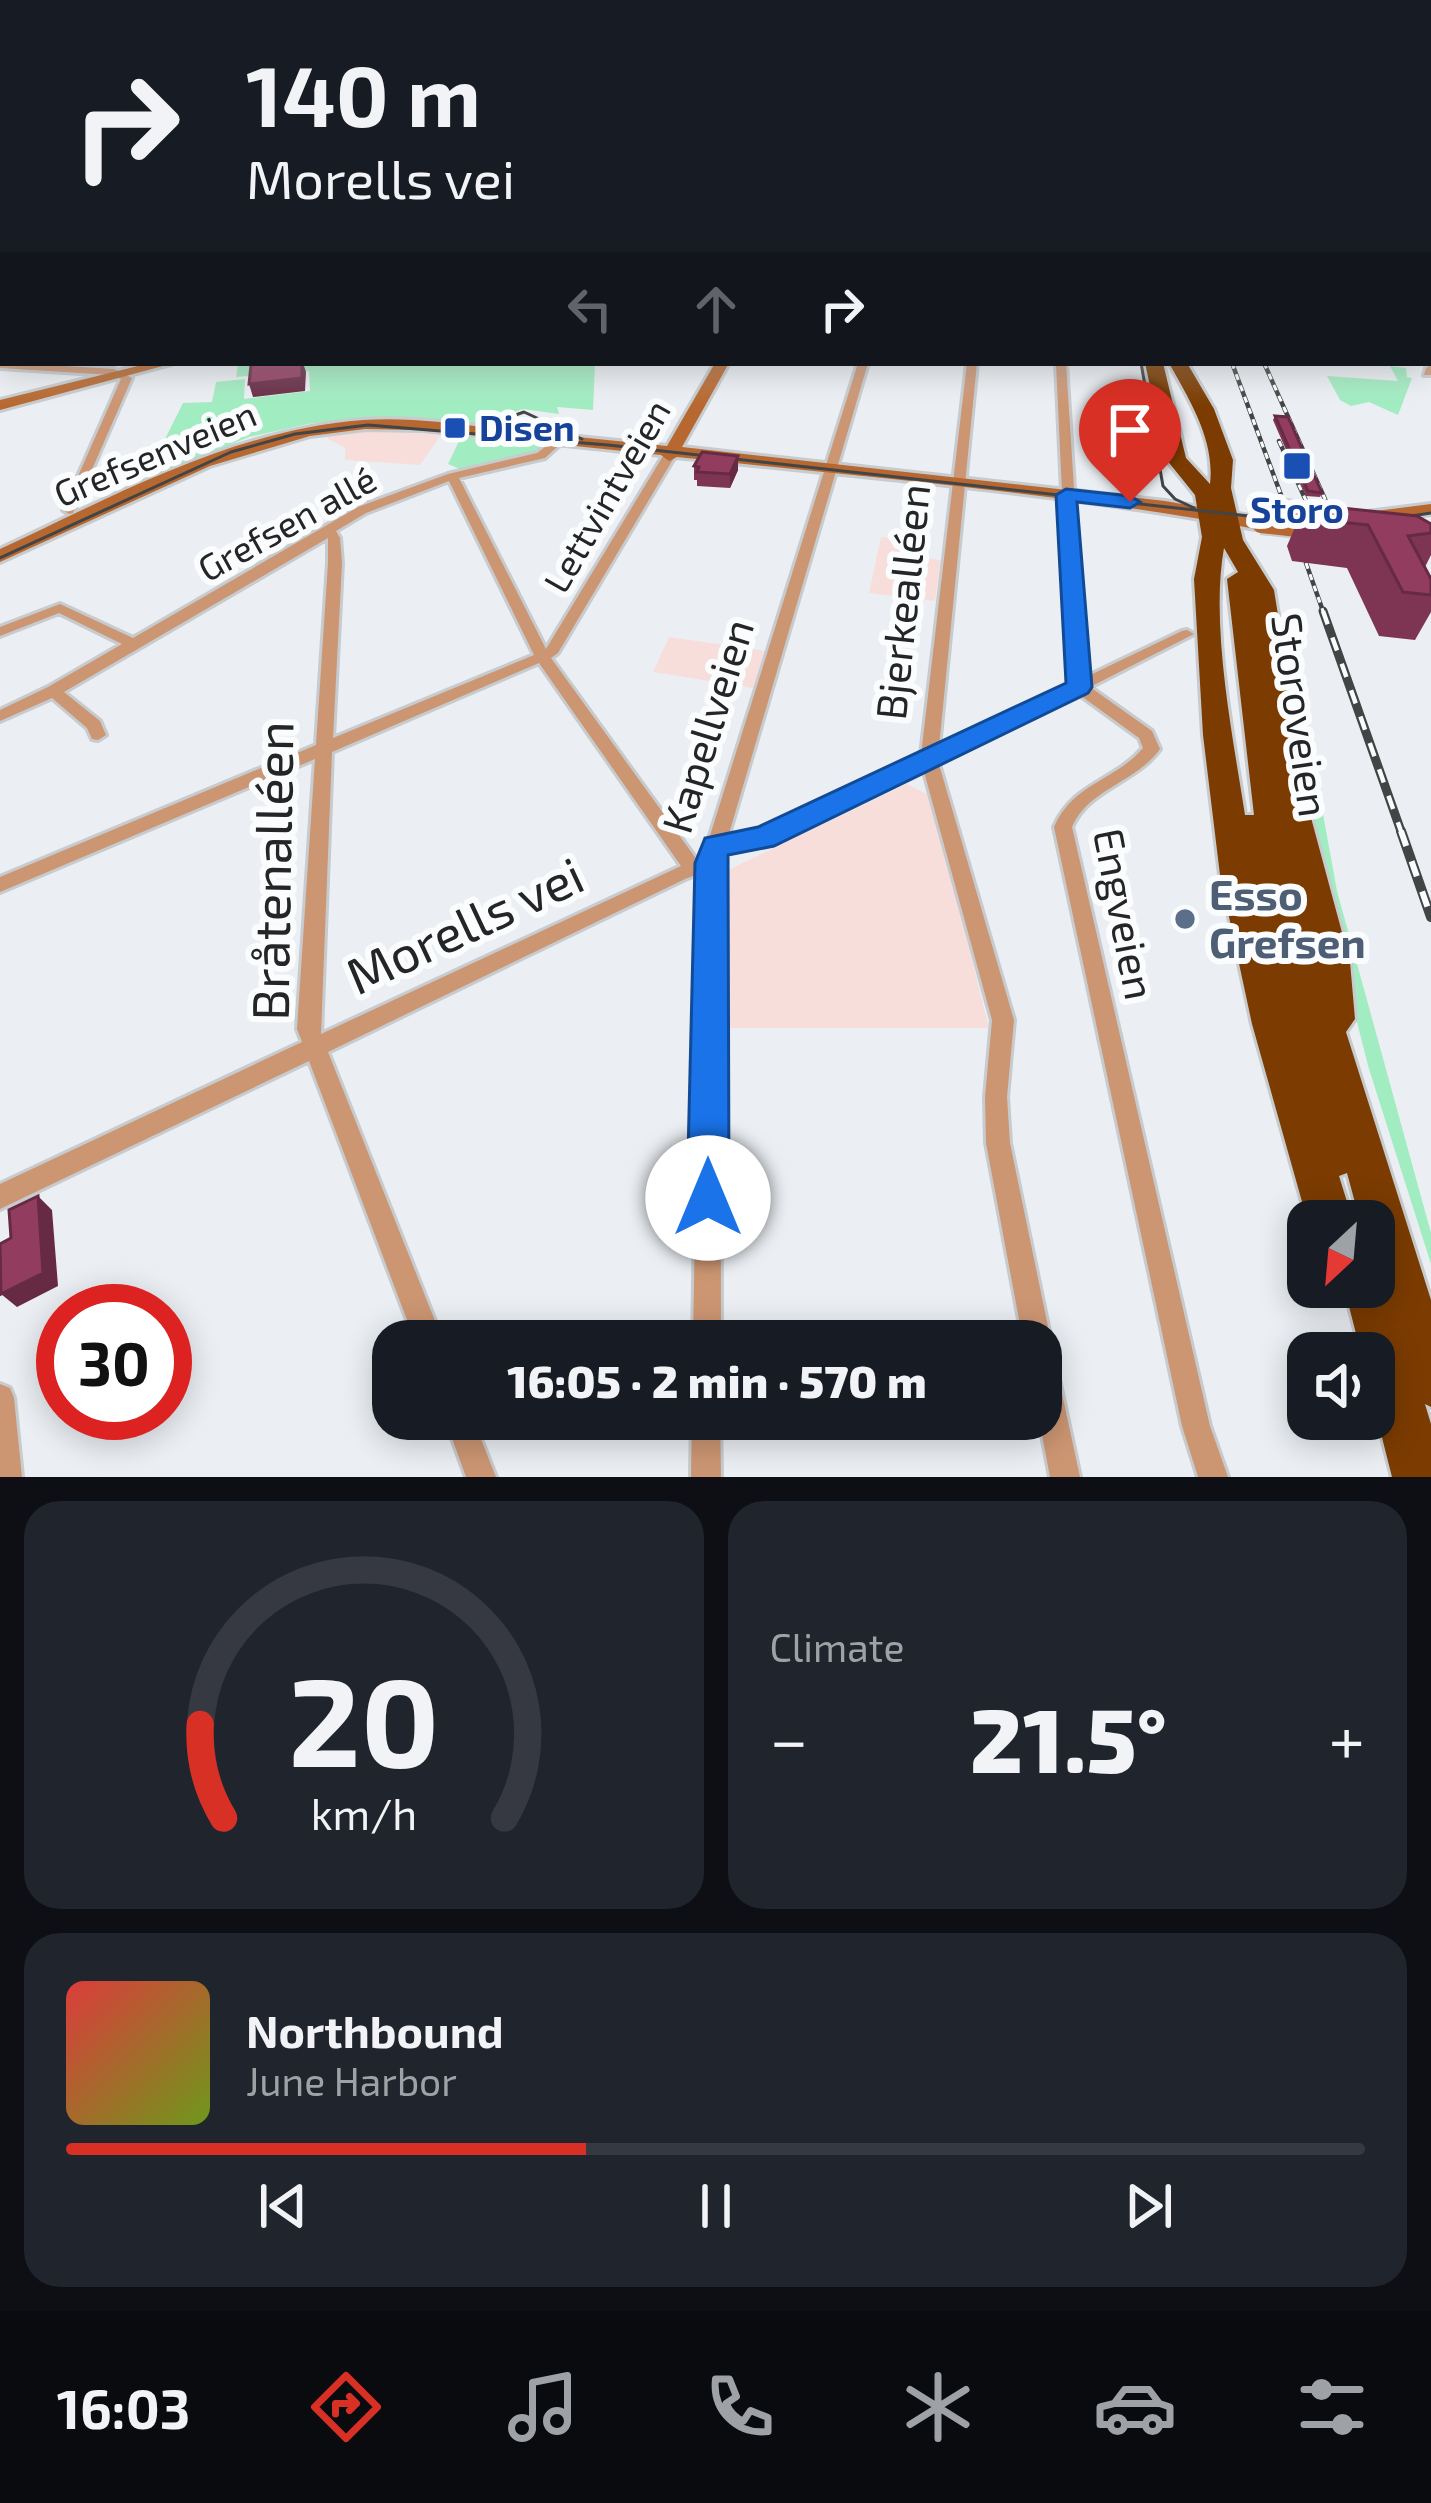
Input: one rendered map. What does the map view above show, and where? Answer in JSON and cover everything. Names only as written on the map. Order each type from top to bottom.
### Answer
[{"type":"highway","points":[[1159,366],[1202,464],[1177,366]]},
{"type":"highway","points":[[1159,366],[1177,459],[1203,485],[1261,590],[1288,778],[1331,962],[1338,1064]]},
{"type":"highway","points":[[1178,366],[1204,409],[1223,460],[1206,579],[1217,735],[1237,875],[1272,1024],[1324,1200]]},
{"type":"highway","name":"Storoveien","points":[[1230,578],[1262,776],[1267,860]]},
{"type":"highway","points":[[1267,860],[1338,1064],[1431,1381]]},
{"type":"highway","points":[[1267,860],[1344,1200]]},
{"type":"highway","points":[[1361,1308],[1414,1457]]},
{"type":"highway","points":[[1374,1308],[1414,1457]]},
{"type":"main road","points":[[0,405],[155,366]]},
{"type":"main road","name":"Lettvintveien","points":[[670,453],[720,366]]},
{"type":"main road","name":"Grefsenveien","points":[[0,556],[212,459],[305,431],[402,424],[1368,527],[1431,512]]},
{"type":"street","points":[[14,366],[123,374],[127,382],[69,510]]},
{"type":"street","name":"Kapellveien","points":[[706,1320],[706,859],[862,366]]},
{"type":"street","name":"Bjerkealléen","points":[[972,366],[929,759],[1003,1020],[995,1097],[998,1143],[1033,1320]]},
{"type":"street","points":[[1061,366],[1079,687]]},
{"type":"street","name":"Grefsen allé","points":[[0,716],[54,692],[362,510],[452,476],[537,457],[560,439]]},
{"type":"street","name":"Lettvintveien","points":[[543,658],[556,648],[670,453]]},
{"type":"street","points":[[452,476],[543,658],[706,859]]},
{"type":"street","name":"Bråtenalléen","points":[[328,528],[334,538],[334,563],[308,1029],[421,1320]]},
{"type":"street","points":[[0,632],[60,608],[135,645]]},
{"type":"street","name":"Morells vei","points":[[0,1197],[1187,634]]},
{"type":"street","points":[[0,885],[543,658]]},
{"type":"street","name":"Engveien","points":[[1079,687],[1146,735],[1153,749],[1139,764],[1073,805],[1063,827],[1196,1426],[1213,1477]]},
{"type":"street","points":[[54,692],[94,725],[98,736]]},
{"type":"street","points":[[0,1398],[7,1477]]},
{"type":"street","points":[[467,1440],[481,1477]]},
{"type":"street","points":[[706,1440],[706,1477]]},
{"type":"street","points":[[1057,1440],[1065,1477]]},
{"type":"shaded area","points":[[380,430],[441,435],[420,465],[345,460],[345,448],[328,439],[328,434]]},
{"type":"shaded area","points":[[881,537],[928,542],[926,558],[941,560],[935,601],[869,593]]},
{"type":"shaded area","points":[[669,637],[765,651],[753,688],[653,672]]},
{"type":"shaded area","points":[[907,784],[931,796],[989,1028],[728,1028],[730,869]]},
{"type":"green space","points":[[238,366],[595,366],[593,410],[557,407],[559,414],[523,409],[479,424],[370,417],[308,424],[249,437],[144,481],[183,403],[212,402],[216,382],[245,379],[244,399],[310,391],[309,371],[236,377]]},
{"type":"green space","points":[[1390,366],[1406,368],[1407,377],[1412,378],[1398,415],[1369,402],[1351,406],[1340,400],[1327,376],[1398,381]]},
{"type":"green space","points":[[461,437],[547,449],[462,470],[448,464]]},
{"type":"green space","points":[[1269,587],[1302,699],[1337,891],[1431,1233],[1431,1264],[1369,1069],[1307,828]]},
{"type":"building","points":[[251,366],[302,366],[302,378],[249,384]]},
{"type":"building","name":"Storo","points":[[1275,416],[1288,417],[1322,493],[1308,491]]},
{"type":"building","points":[[702,452],[738,456],[730,474],[697,472],[699,467],[694,466]]},
{"type":"building","points":[[1305,504],[1417,516],[1431,524],[1431,533],[1408,536],[1431,579],[1431,595],[1403,592],[1368,525],[1311,519]]},
{"type":"building","points":[[38,1196],[43,1273],[1,1294],[0,1244],[11,1238],[9,1210]]},
{"type":"tram line","points":[[1142,366],[1163,486],[1175,499],[1194,508]]},
{"type":"tram line","points":[[511,435],[497,429],[498,421],[524,412],[582,439]]},
{"type":"tram line","points":[[0,558],[231,452],[295,434],[368,425],[608,445],[1330,525]]},
{"type":"tram line","points":[[1384,520],[1431,513]]},
{"type":"railway","points":[[1233,366],[1284,503]]},
{"type":"railway","points":[[1265,366],[1342,537]]},
{"type":"railway","points":[[1279,441],[1321,534]]},
{"type":"railway","points":[[1306,563],[1324,614]]},
{"type":"railway","points":[[1323,611],[1402,834]]},
{"type":"railway","points":[[1401,831],[1431,917]]},
{"type":"place","name":"Disen","points":[[455,428]]},
{"type":"place","name":"Storo","points":[[1297,466]]},
{"type":"place","name":"Esso Grefsen","points":[[1185,919]]},
{"type":"route","points":[[708,1198],[711,863],[716,846],[764,838],[1079,687],[1066,495],[1130,502]]}]
